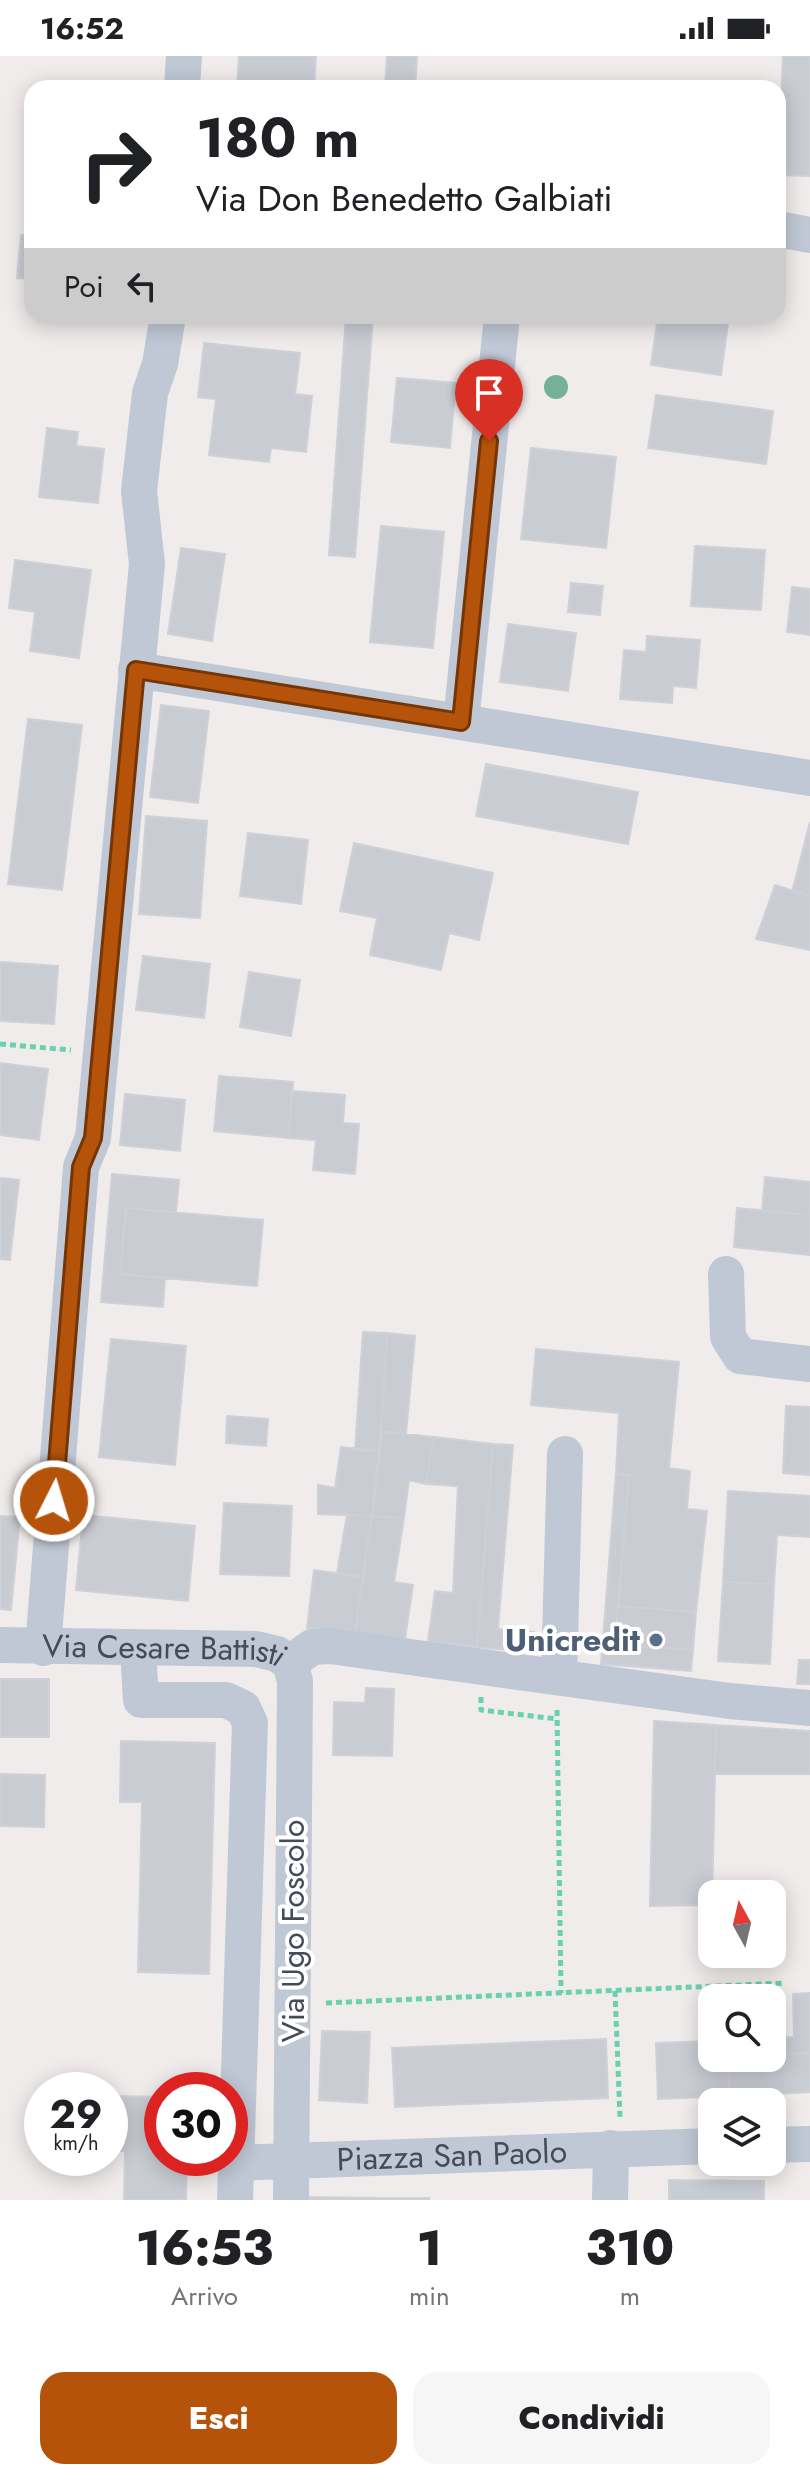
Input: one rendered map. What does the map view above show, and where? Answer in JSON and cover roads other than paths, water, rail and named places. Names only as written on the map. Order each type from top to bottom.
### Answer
[{"type":"street","points":[[182,80],[184,56]]},
{"type":"street","points":[[786,230],[810,235]]},
{"type":"street","points":[[43,1648],[81,1167],[93,1138],[147,564],[139,491],[150,393],[160,364],[167,324]]},
{"type":"street","points":[[461,722],[501,324]]},
{"type":"street","points":[[136,670],[810,778]]},
{"type":"street","points":[[726,1274],[728,1337],[740,1356],[810,1364]]},
{"type":"street","points":[[559,1677],[565,1454]]},
{"type":"street","name":"Via Cesare Battisti","points":[[0,1645],[256,1649],[277,1654],[290,1663],[312,1647],[330,1646],[730,1701],[810,1708]]},
{"type":"street","points":[[138,1649],[141,1700],[226,1700],[243,1708],[250,1723],[239,2072]]},
{"type":"street","name":"Via Ugo Foscolo","points":[[290,1663],[295,1681],[291,2200]]},
{"type":"street","points":[[240,2026],[292,2015]]},
{"type":"street","points":[[786,2145],[810,2144]]},
{"type":"street","name":"Piazza San Paolo","points":[[248,2163],[698,2146]]},
{"type":"street","points":[[610,2200],[616,2148]]},
{"type":"street","points":[[235,2200],[236,2176]]},
{"type":"place","name":"Unicredit","points":[[656,1640]]}]
